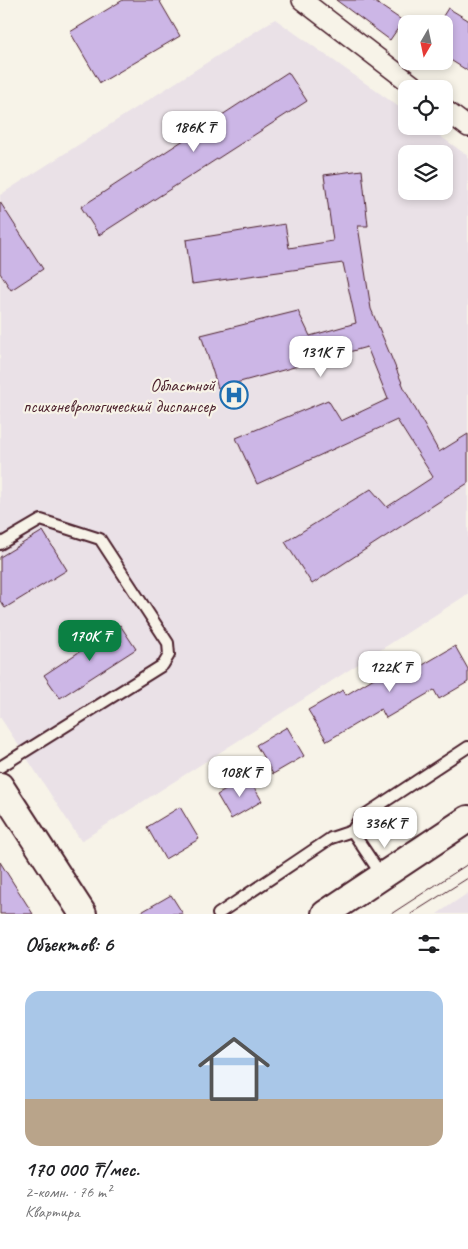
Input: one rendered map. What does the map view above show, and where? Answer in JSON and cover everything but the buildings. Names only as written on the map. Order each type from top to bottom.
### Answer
[{"type":"main road","points":[[4,800],[83,914]]},
{"type":"main road","points":[[325,914],[468,819]]},
{"type":"street","points":[[302,0],[406,80]]},
{"type":"street","points":[[453,115],[468,127]]},
{"type":"lane","points":[[0,544],[41,520],[100,539],[168,642],[169,655],[163,665],[0,767]]},
{"type":"lane","points":[[218,914],[331,838],[352,831],[360,818],[468,747]]},
{"type":"lane","points":[[352,831],[382,876]]},
{"type":"shaded area","name":"Областной психоневрологический диспансер","points":[[275,19],[398,106],[398,135],[439,135],[453,145],[398,145],[398,200],[453,200],[453,145],[468,156],[468,594],[81,841],[0,717],[0,195]]},
{"type":"shaded area","points":[[468,893],[468,914],[437,914]]},
{"type":"tram line","points":[[391,914],[468,864]]},
{"type":"tram line","points":[[411,914],[468,878]]},
{"type":"place","name":"Областной психоневрологический диспансер","points":[[234,395]]}]
